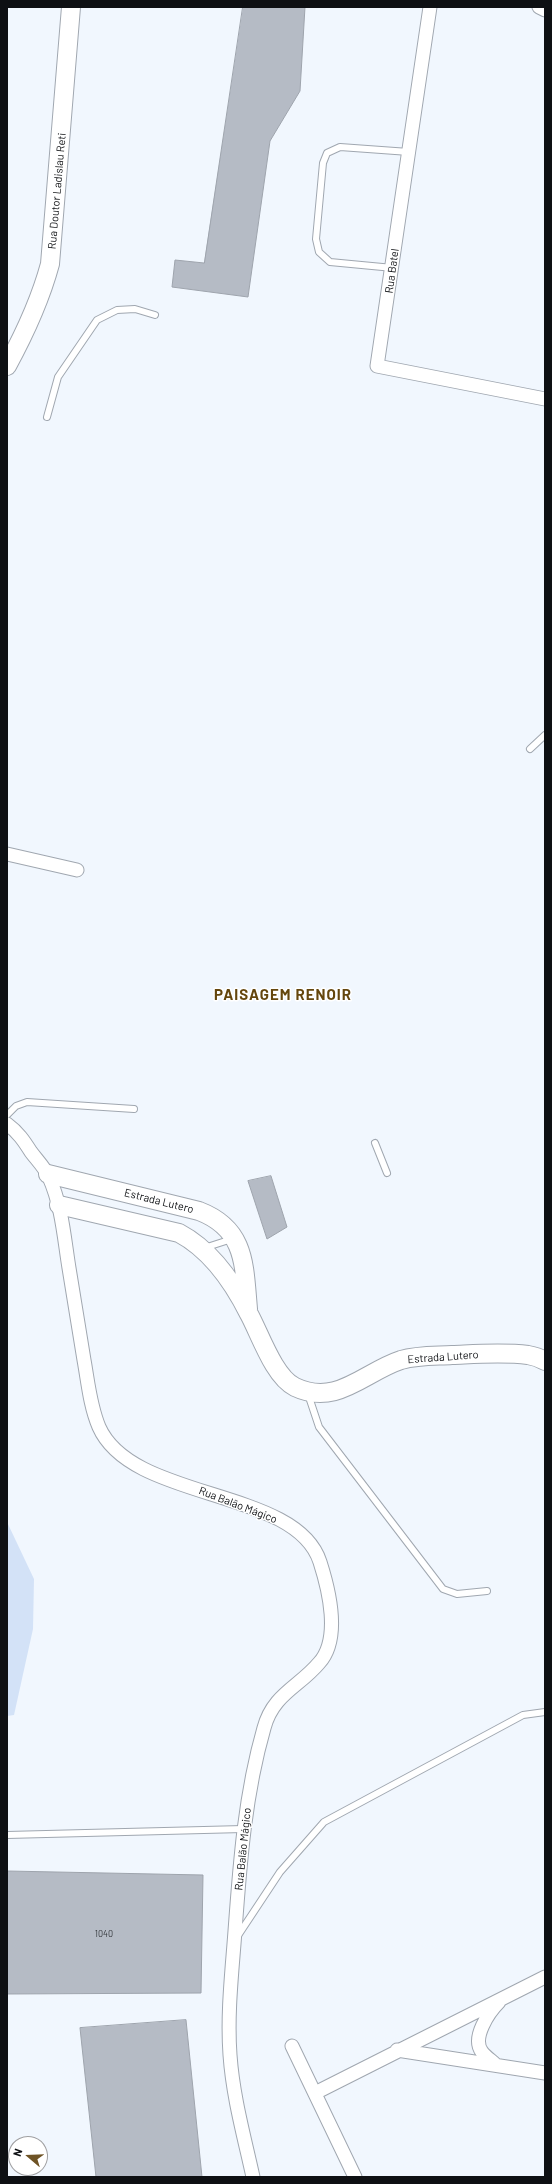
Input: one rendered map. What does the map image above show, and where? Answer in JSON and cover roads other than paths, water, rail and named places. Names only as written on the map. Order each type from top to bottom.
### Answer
[{"type":"street","name":"Rua Doutor Ladislau Reti","points":[[7,366],[28,326],[43,290],[50,264],[71,7]]},
{"type":"street","name":"Rua Batel","points":[[430,7],[377,366],[545,399]]},
{"type":"street","points":[[539,7],[545,10]]},
{"type":"street","points":[[7,854],[77,870]]},
{"type":"street","name":"Rua Balão Mágico","points":[[7,1124],[17,1132],[48,1174],[59,1205],[89,1391],[99,1427],[110,1444],[127,1459],[161,1476],[265,1513],[290,1525],[308,1539],[319,1558],[327,1587],[332,1630],[329,1649],[319,1664],[284,1693],[272,1707],[264,1726],[243,1829],[230,1994],[230,2052],[235,2100],[253,2177]]},
{"type":"street","name":"Estrada Lutero","points":[[48,1174],[199,1211],[212,1216],[225,1226],[235,1238],[242,1254],[248,1312]]},
{"type":"street","name":"Estrada Lutero","points":[[59,1205],[179,1233],[203,1248],[217,1263],[248,1312],[283,1378],[294,1387],[307,1391],[323,1393],[339,1391],[401,1360],[418,1357],[502,1354],[529,1355],[545,1361]]},
{"type":"street","points":[[315,2093],[397,2050],[545,1977]]},
{"type":"street","points":[[496,2065],[481,2051],[479,2038],[490,2012],[503,1998]]},
{"type":"street","points":[[292,2046],[355,2177]]},
{"type":"street","points":[[397,2050],[545,2073]]},
{"type":"lane","points":[[392,268],[330,262],[319,252],[316,239],[323,163],[327,153],[340,146],[408,152]]},
{"type":"lane","points":[[47,417],[58,378],[97,320],[117,310],[135,309],[155,315]]},
{"type":"lane","points":[[530,749],[545,735]]},
{"type":"lane","points":[[7,1115],[16,1106],[27,1102],[134,1109]]},
{"type":"lane","points":[[375,1143],[387,1173]]},
{"type":"lane","points":[[203,1248],[235,1238]]},
{"type":"lane","points":[[307,1391],[312,1410],[319,1427],[443,1589],[457,1594],[487,1591]]},
{"type":"lane","points":[[234,1942],[280,1872],[324,1822],[523,1715],[545,1712]]},
{"type":"lane","points":[[7,1835],[243,1829]]},
{"type":"district","name":"PAISAGEM RENOIR","points":[[283,995]]}]
